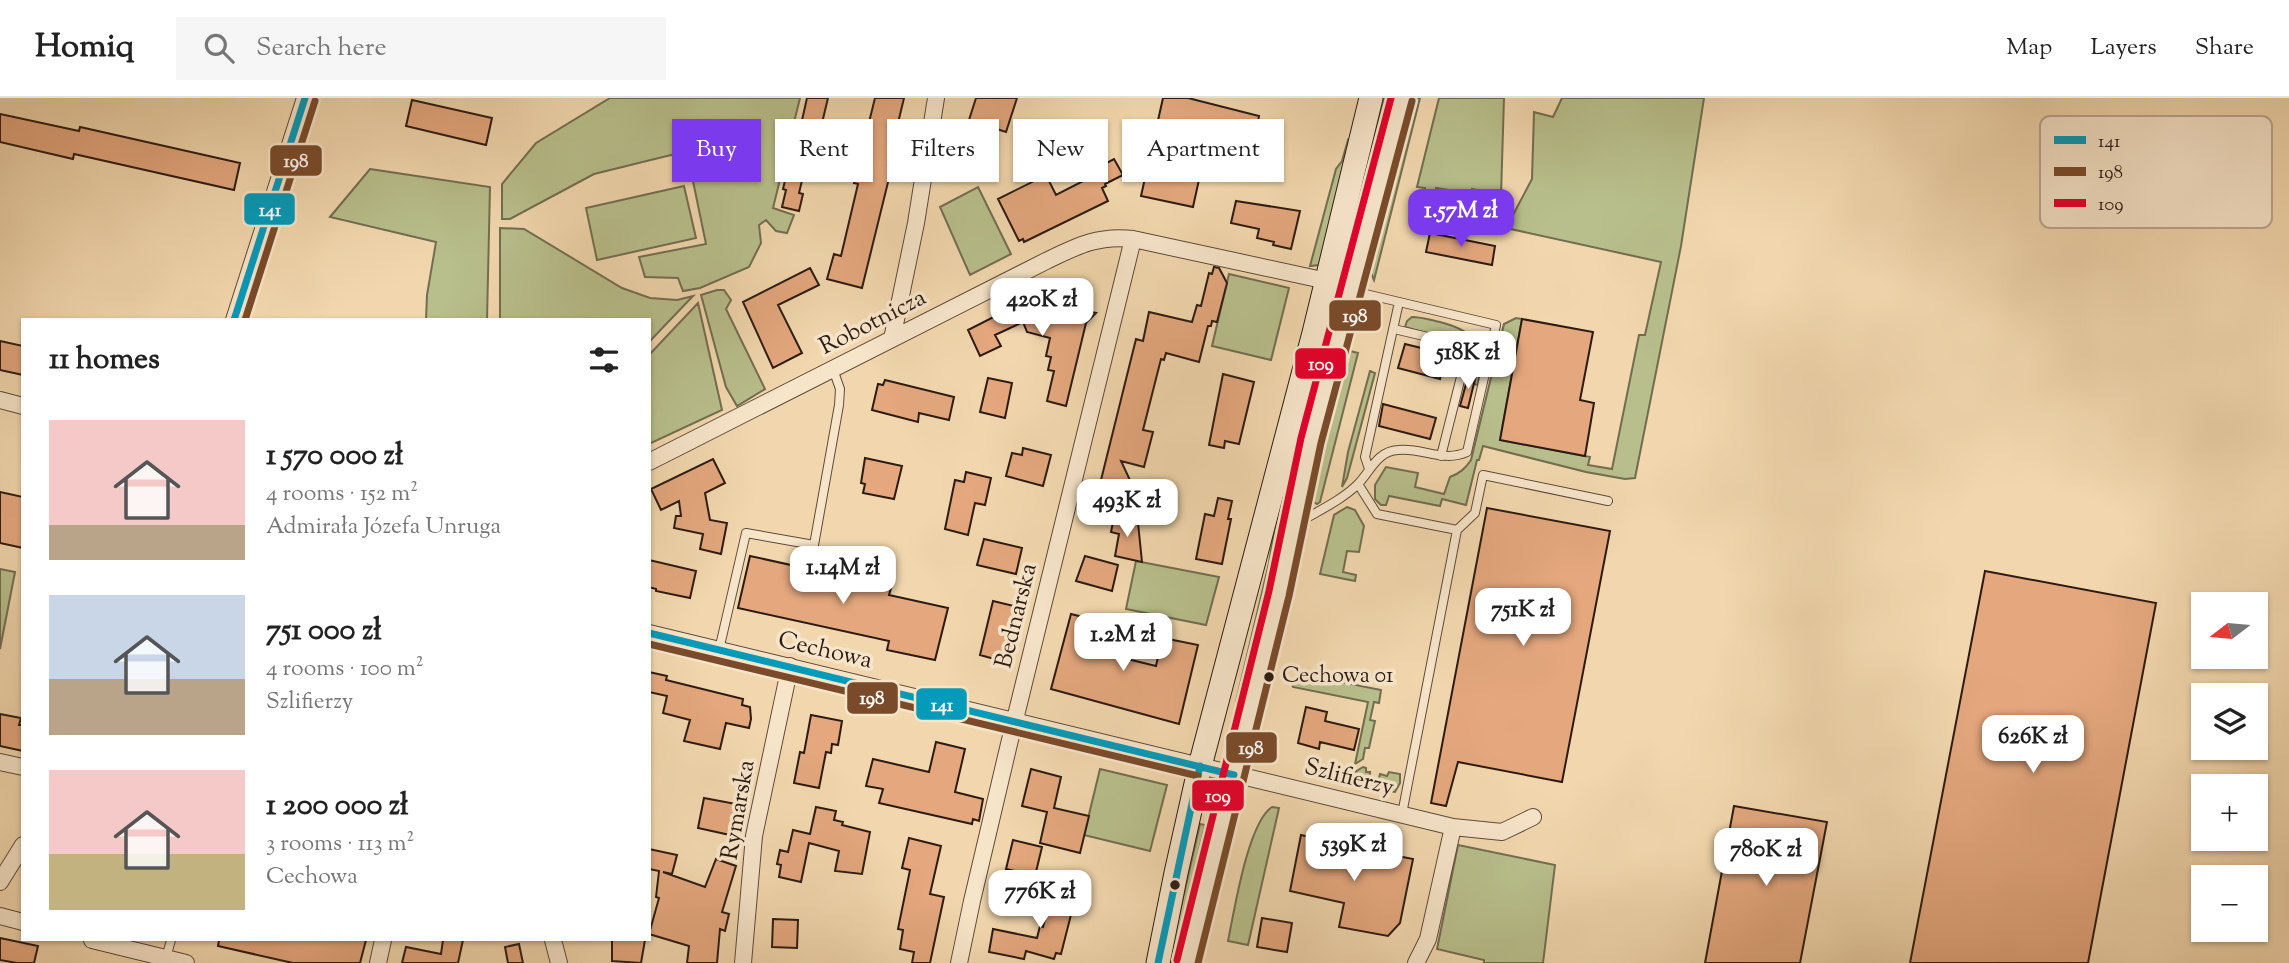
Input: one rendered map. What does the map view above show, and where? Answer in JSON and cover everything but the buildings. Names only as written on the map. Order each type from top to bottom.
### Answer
[{"type":"street","points":[[235,318],[306,98]]},
{"type":"street","points":[[892,339],[916,223],[936,98]]},
{"type":"street","points":[[1158,963],[1175,873],[1200,766],[1327,281],[1371,98]]},
{"type":"street","points":[[1188,963],[1295,525],[1311,441],[1402,98]]},
{"type":"street","name":"Robotnicza","points":[[651,461],[1077,246],[1105,238],[1133,239],[1327,281]]},
{"type":"street","name":"Bednarska","points":[[959,963],[1014,720],[1133,239]]},
{"type":"street","points":[[0,400],[21,405]]},
{"type":"street","name":"Cechowa","points":[[651,633],[1234,775]]},
{"type":"street","name":"Rymarska","points":[[743,963],[754,836],[790,666]]},
{"type":"street","points":[[0,762],[21,767]]},
{"type":"street","name":"Szlifierzy","points":[[1234,775],[1453,827],[1502,832],[1533,817]]},
{"type":"street","points":[[1416,963],[1428,939],[1453,827]]},
{"type":"street","points":[[0,882],[21,848]]},
{"type":"street","points":[[0,916],[21,921]]},
{"type":"street","points":[[96,941],[187,963]]},
{"type":"street","points":[[378,963],[383,941]]},
{"type":"street","points":[[553,941],[559,963]]},
{"type":"lane","points":[[1295,525],[1334,502],[1358,484],[1383,455],[1397,449],[1454,458],[1467,452],[1496,325],[1350,291]]},
{"type":"lane","points":[[1369,469],[1365,457],[1399,302]]},
{"type":"lane","points":[[1394,329],[1449,342],[1463,351],[1465,361],[1441,456]]},
{"type":"lane","points":[[719,650],[746,533],[814,545],[839,405],[840,389],[833,369]]},
{"type":"lane","points":[[1402,814],[1457,530],[1475,513],[1483,475],[1608,501]]},
{"type":"lane","points":[[1358,484],[1377,514],[1457,530]]},
{"type":"lane","points":[[166,958],[171,941]]},
{"type":"green space","points":[[610,98],[800,98],[795,119],[775,119],[775,182],[779,182],[773,208],[794,215],[787,233],[776,231],[766,220],[759,225],[761,243],[749,267],[700,288],[683,291],[678,278],[645,277],[639,257],[706,244],[693,182],[761,182],[761,119],[672,119],[672,155],[594,174],[510,219],[502,219],[502,184],[536,143]]},
{"type":"green space","points":[[1384,98],[1390,98],[1331,326],[1325,324]]},
{"type":"green space","points":[[1412,98],[1420,98],[1374,280],[1369,268]]},
{"type":"green space","points":[[1439,98],[1504,98],[1501,195],[1472,189],[1468,205],[1447,200],[1449,190],[1436,188],[1434,198],[1424,196],[1425,188],[1417,187]]},
{"type":"green space","points":[[1562,98],[1704,98],[1681,246],[1635,478],[1625,479],[1586,472],[1483,446],[1466,505],[1442,499],[1440,506],[1389,496],[1386,505],[1381,505],[1375,499],[1375,485],[1386,467],[1418,473],[1415,487],[1444,494],[1450,477],[1469,463],[1504,324],[1516,318],[1522,319],[1500,440],[1590,457],[1588,465],[1612,469],[1639,335],[1645,335],[1661,262],[1506,228],[1532,179],[1534,112],[1553,117]]},
{"type":"green space","points":[[1348,140],[1351,144],[1319,265],[1310,266],[1336,169],[1342,161]]},
{"type":"green space","points":[[370,169],[490,187],[487,318],[426,318],[436,242],[330,217]]},
{"type":"green space","points":[[684,186],[696,238],[597,260],[586,208]]},
{"type":"green space","points":[[978,187],[1011,254],[970,275],[940,207]]},
{"type":"green space","points":[[500,228],[524,229],[622,288],[650,298],[677,300],[693,296],[651,340],[651,318],[500,318]]},
{"type":"green space","points":[[1229,274],[1289,288],[1271,360],[1212,346]]},
{"type":"green space","points":[[724,290],[731,300],[726,309],[765,389],[737,406],[726,387],[701,295]]},
{"type":"green space","points":[[698,303],[722,410],[651,443],[651,353]]},
{"type":"green space","points":[[1412,317],[1453,326],[1471,336],[1479,351],[1478,385],[1474,384],[1475,375],[1468,373],[1470,356],[1465,347],[1461,343],[1405,327]]},
{"type":"green space","points":[[1318,349],[1325,351],[1243,703],[1236,702],[1269,563],[1278,506]]},
{"type":"green space","points":[[1346,350],[1358,353],[1320,502],[1317,504],[1310,500],[1322,437]]},
{"type":"green space","points":[[1370,371],[1375,373],[1347,478],[1342,487],[1348,452]]},
{"type":"green space","points":[[1347,507],[1355,510],[1364,526],[1359,552],[1347,551],[1343,572],[1356,575],[1355,581],[1320,574],[1334,515]]},
{"type":"green space","points":[[1136,561],[1219,577],[1206,625],[1126,609]]},
{"type":"green space","points":[[0,569],[15,572],[0,649]]},
{"type":"green space","points":[[1306,675],[1381,690],[1379,703],[1374,702],[1370,720],[1375,721],[1369,748],[1365,748],[1363,759],[1355,764],[1368,702],[1293,687],[1292,683]]},
{"type":"green space","points":[[1363,767],[1366,772],[1370,772],[1369,781],[1378,782],[1380,774],[1400,774],[1400,783],[1395,792],[1353,785],[1347,777]]},
{"type":"green space","points":[[1100,769],[1167,785],[1150,851],[1084,835]]},
{"type":"green space","points":[[1272,807],[1279,808],[1248,945],[1228,941],[1249,848],[1263,816]]},
{"type":"green space","points":[[1200,824],[1205,825],[1173,963],[1168,963]]},
{"type":"green space","points":[[1458,845],[1555,865],[1543,963],[1484,963],[1484,960],[1437,949]]},
{"type":"transit line","name":"141","points":[[235,318],[305,98]]},
{"type":"transit line","name":"109","points":[[1177,960],[1269,591],[1301,438],[1391,98]]},
{"type":"transit line","name":"198","points":[[246,318],[315,101]]},
{"type":"transit line","name":"198","points":[[1198,963],[1289,596],[1321,443],[1412,101]]},
{"type":"transit line","name":"141","points":[[651,633],[1234,775]]},
{"type":"transit line","name":"198","points":[[651,644],[1198,776]]},
{"type":"transit line","name":"141","points":[[1158,963],[1200,766]]},
{"type":"place","name":"Cechowa 01","points":[[1269,677]]}]
